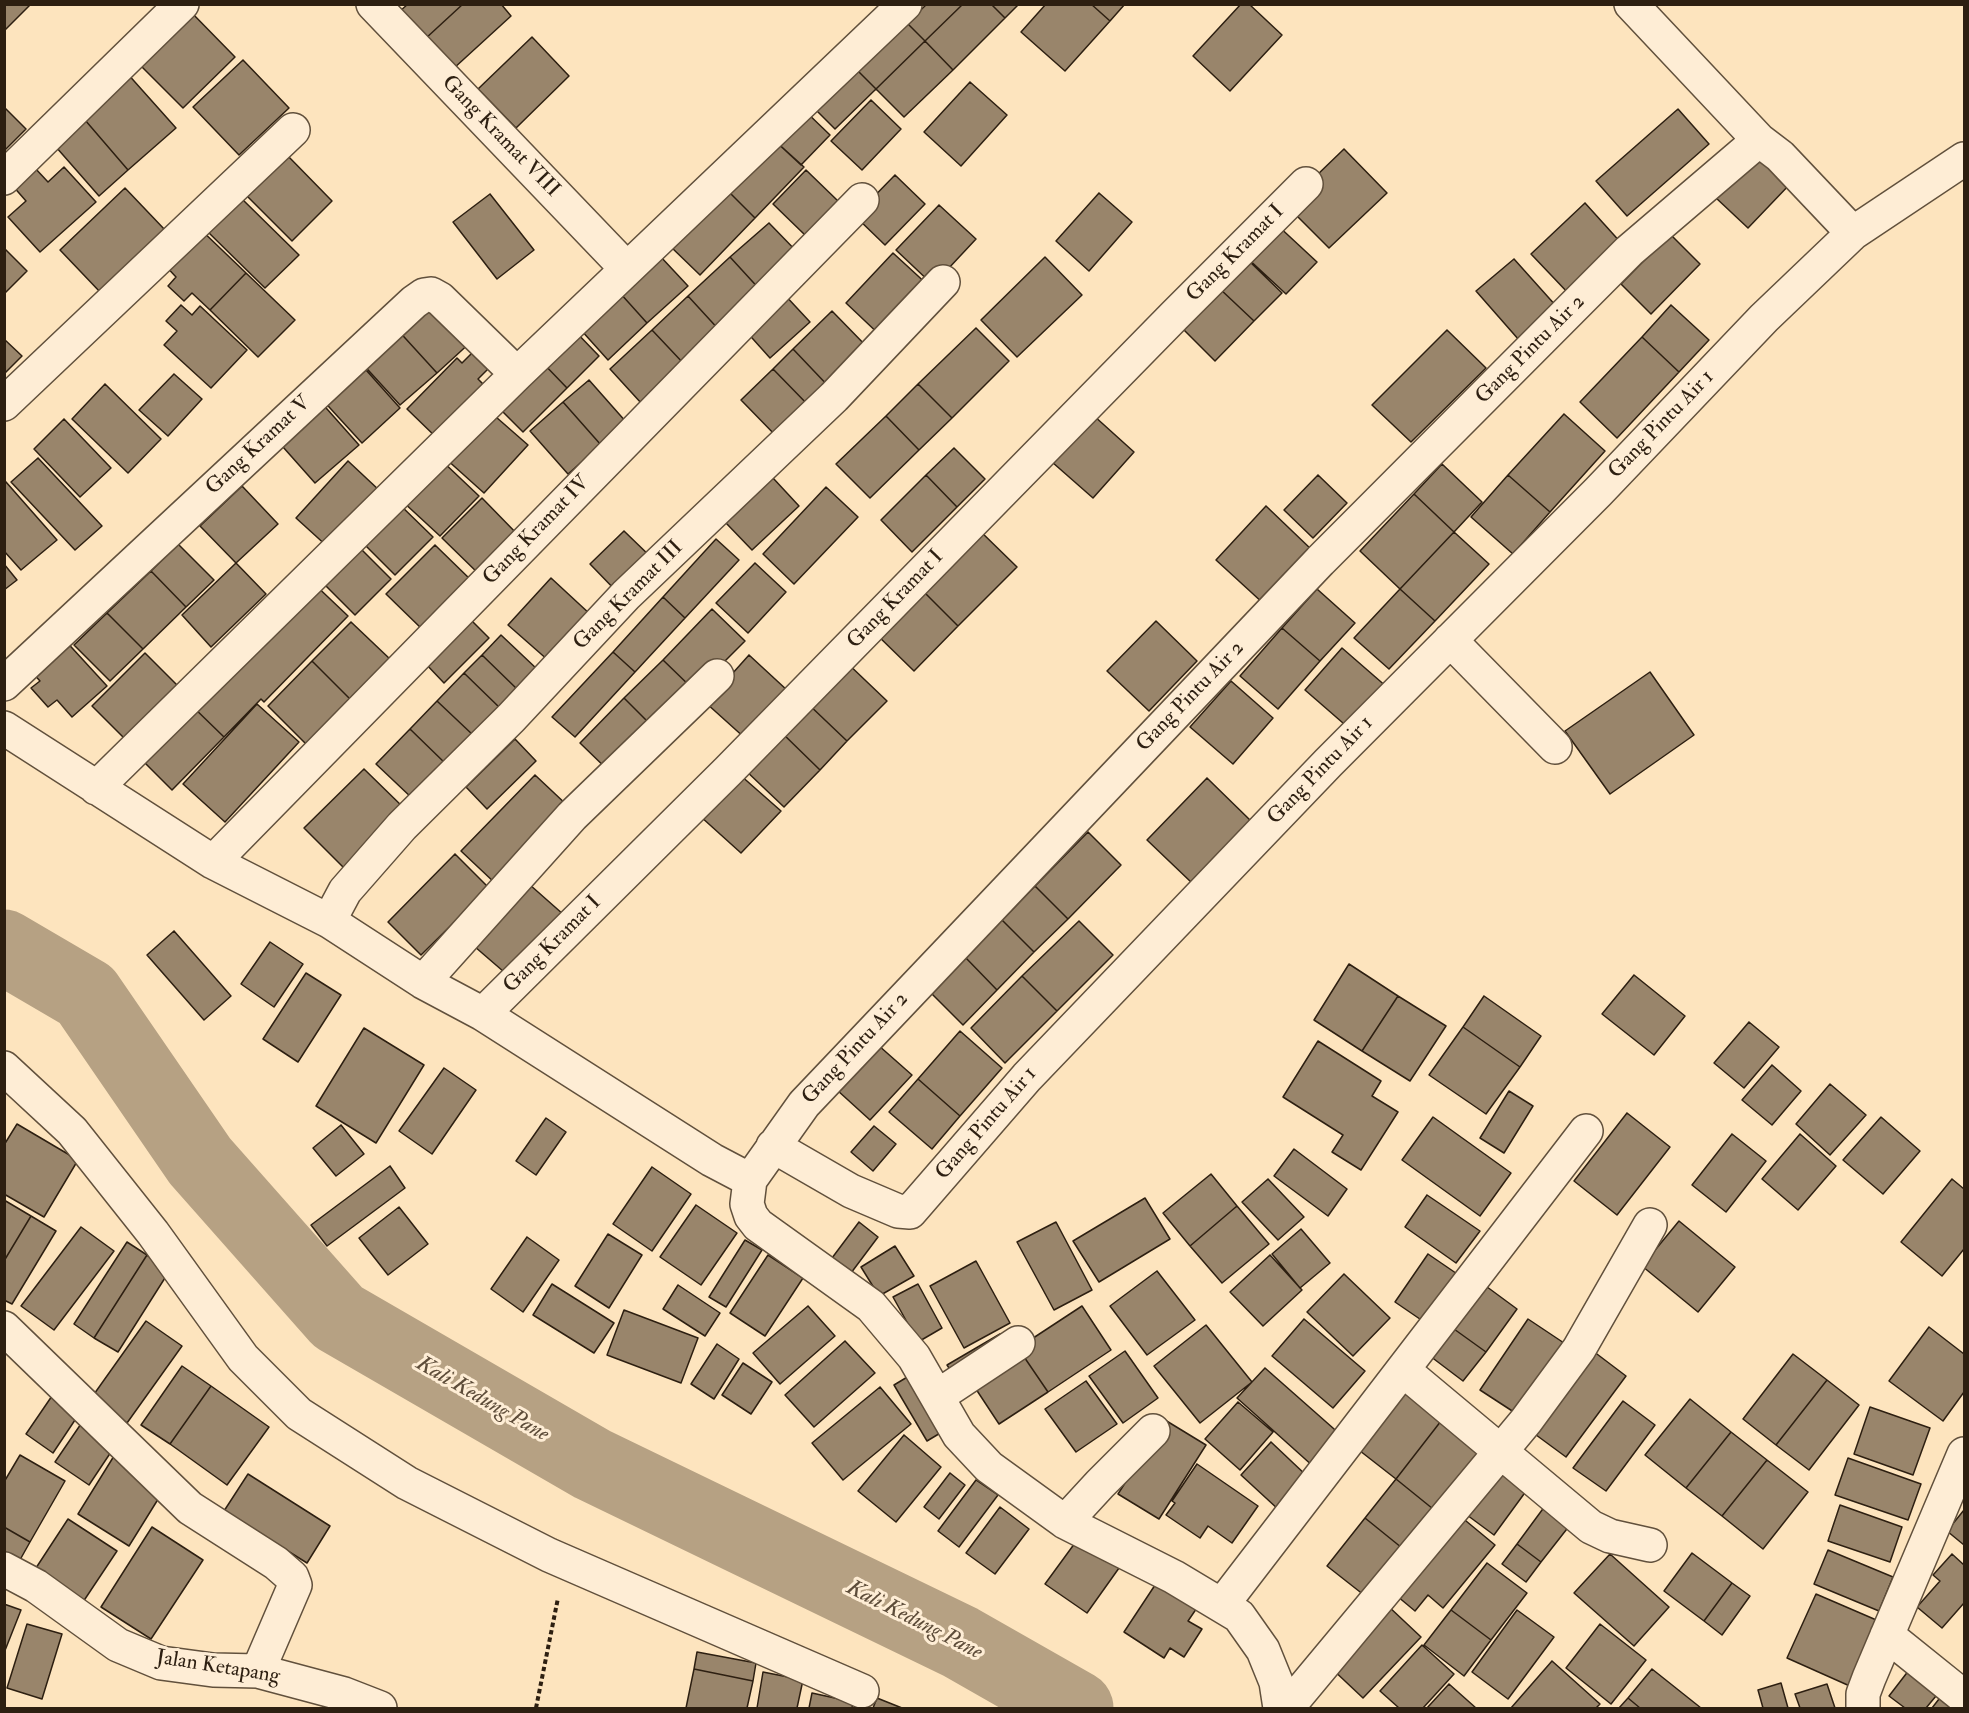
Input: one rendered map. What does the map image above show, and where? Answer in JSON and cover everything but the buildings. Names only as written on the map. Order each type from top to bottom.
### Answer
[{"type":"street","points":[[4,178],[182,4]]},
{"type":"street","name":"Gang Kramat VIII","points":[[373,4],[627,269]]},
{"type":"street","points":[[96,788],[517,374],[905,4]]},
{"type":"street","points":[[1631,4],[1759,140],[1780,156],[1853,233]]},
{"type":"street","points":[[4,404],[293,130]]},
{"type":"street","name":"Gang Pintu Air 2","points":[[757,1174],[804,1104],[1320,561],[1629,251],[1759,140]]},
{"type":"street","name":"Gang Pintu Air 1","points":[[757,1174],[852,1191],[898,1211],[910,1212],[1027,1077],[1320,771],[1598,492],[1764,318],[1853,233],[1965,159]]},
{"type":"street","name":"Gang Kramat I","points":[[483,1014],[728,771],[1306,184]]},
{"type":"street","name":"Gang Kramat IV","points":[[213,862],[862,200]]},
{"type":"street","name":"Gang Kramat III","points":[[328,921],[345,891],[402,826],[511,718],[626,595],[834,397],[943,282]]},
{"type":"street","name":"Gang Kramat V","points":[[4,684],[424,295],[431,294],[440,299],[517,374]]},
{"type":"street","points":[[1450,640],[1555,747]]},
{"type":"street","points":[[423,982],[572,816],[717,676]]},
{"type":"street","points":[[4,728],[213,862],[328,921],[423,982],[483,1014],[712,1160],[757,1174],[751,1216],[758,1226],[871,1306],[914,1357],[958,1435],[989,1467],[1065,1522],[1174,1577],[1239,1616],[1263,1650],[1276,1682],[1280,1708]]},
{"type":"street","points":[[4,1068],[72,1131],[153,1233],[243,1358],[299,1414],[407,1483],[566,1563],[862,1691]]},
{"type":"street","points":[[1222,1605],[1586,1131]]},
{"type":"street","points":[[1287,1708],[1501,1453],[1579,1349],[1650,1226]]},
{"type":"street","points":[[4,1328],[190,1508],[276,1563],[292,1577],[295,1585],[258,1671]]},
{"type":"street","points":[[938,1396],[1018,1343]]},
{"type":"street","points":[[1403,1370],[1591,1527],[1610,1536],[1650,1545]]},
{"type":"street","points":[[1065,1522],[1153,1431]]},
{"type":"street","points":[[1863,1708],[1863,1694],[1965,1454]]},
{"type":"street","name":"Jalan Ketapang","points":[[4,1569],[36,1586],[118,1645],[161,1663],[213,1670],[258,1671],[344,1694],[380,1708]]},
{"type":"street","points":[[1887,1635],[1965,1697]]},
{"type":"path","points":[[536,1708],[566,1563]]},
{"type":"waterway","name":"Kali Kedung Pane","points":[[4,947],[86,995],[200,1161],[338,1317],[592,1464],[960,1642],[1076,1708]]}]
